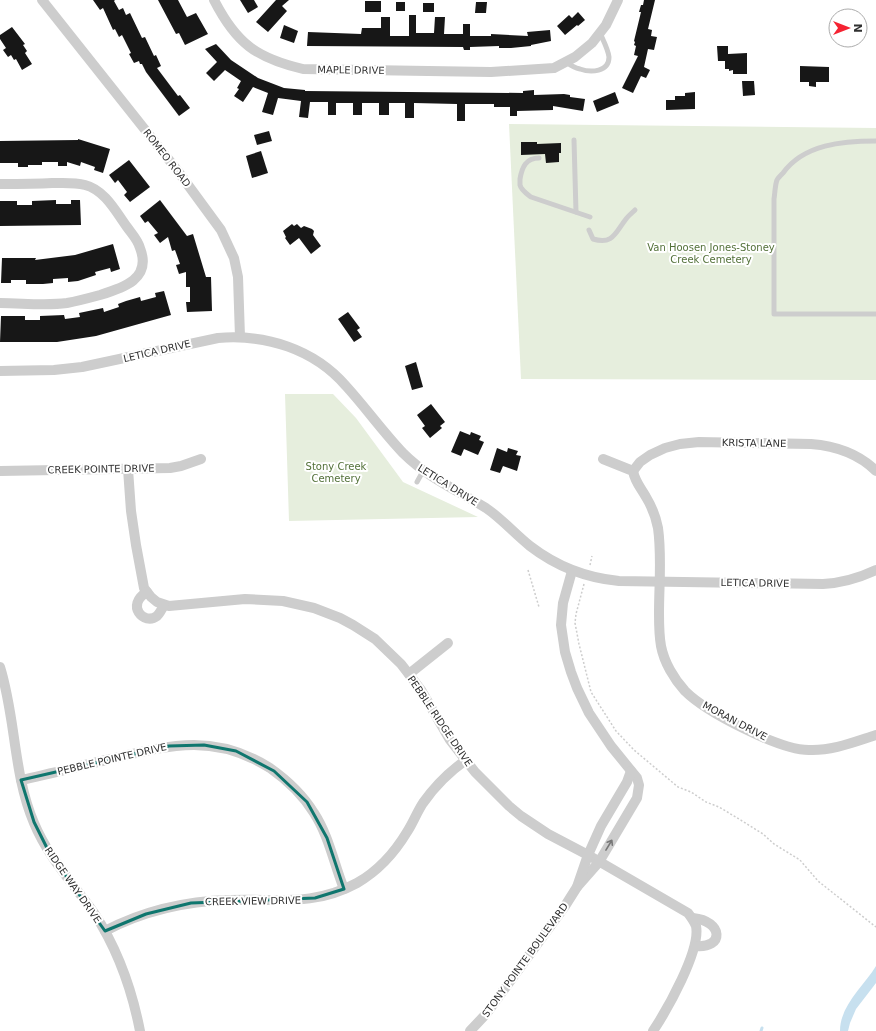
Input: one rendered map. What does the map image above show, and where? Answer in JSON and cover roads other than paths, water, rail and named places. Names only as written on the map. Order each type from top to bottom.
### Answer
[{"type":"street","name":"ROMEO ROAD","points":[[42,0],[172,164],[221,230],[234,258],[238,277],[240,337]]},
{"type":"street","name":"MAPLE DRIVE","points":[[214,0],[232,30],[244,43],[260,53],[287,66],[303,69],[491,72],[554,68],[576,57],[592,43],[606,25],[618,0]]},
{"type":"street","points":[[0,184],[73,183],[91,187],[105,198],[136,240],[140,247],[142,258],[140,273],[135,280],[122,288],[66,303],[0,303]]},
{"type":"street","name":"LETICA DRIVE","points":[[0,371],[54,370],[82,367],[209,340],[240,337],[264,339],[303,353],[325,366],[346,385],[403,453],[423,471],[446,486],[486,508],[530,546],[548,558],[572,570],[610,580],[822,584],[858,578],[876,570]]},
{"type":"street","name":"KRISTA LANE","points":[[633,471],[640,462],[665,448],[680,444],[699,442],[826,445],[849,452],[876,471]]},
{"type":"street","name":"CREEK POINTE DRIVE","points":[[0,471],[170,468],[201,459]]},
{"type":"street","points":[[603,459],[633,471]]},
{"type":"street","points":[[128,469],[133,528],[146,592],[154,600],[164,605],[157,616],[152,618],[142,616],[137,610],[137,600],[146,592]]},
{"type":"street","name":"MORAN DRIVE","points":[[633,471],[637,484],[650,504],[657,526],[659,626],[661,646],[669,668],[679,683],[701,704],[773,741],[799,750],[829,749],[876,735]]},
{"type":"street","name":"STONY POINTE BOULEVARD","points":[[470,1031],[491,1008],[551,927],[577,887],[599,862],[637,798],[639,785],[637,778],[611,746],[589,713],[577,688],[565,652],[562,636],[563,603],[572,570]]},
{"type":"street","name":"PEBBLE RIDGE DRIVE","points":[[164,605],[175,606],[233,600],[262,599],[293,603],[314,608],[340,618],[375,639],[401,664],[409,674],[421,690],[450,740],[485,783],[521,816],[548,834],[681,908],[693,918],[712,924],[715,928],[715,940],[710,945],[705,947],[695,946]]},
{"type":"street","points":[[409,674],[448,643]]},
{"type":"street","name":"RIDGE WAY DRIVE","points":[[0,667],[8,694],[21,780],[34,822],[48,852],[83,898],[105,931],[128,983],[140,1031]]},
{"type":"street","name":"PEBBLE POINTE DRIVE","points":[[21,780],[169,746],[204,745],[236,751],[253,758],[274,771],[295,789],[307,802],[327,838],[344,889]]},
{"type":"street","name":"CREEK VIEW DRIVE","points":[[105,931],[129,920],[179,905],[232,900],[304,900],[344,889],[365,877],[391,855],[408,831],[423,803],[434,788],[447,775],[466,760]]},
{"type":"street","name":"STONY POINTE BOULEVARD","points":[[577,887],[588,855],[601,826],[631,771]]},
{"type":"street","points":[[653,1031],[673,997],[695,946],[696,926],[693,918]]},
{"type":"lane","points":[[565,62],[580,69],[595,72],[602,69],[608,63],[609,55],[600,33]]},
{"type":"lane","points":[[574,140],[576,212]]},
{"type":"lane","points":[[876,141],[857,141],[830,144],[804,154],[788,166],[777,180],[774,198],[774,314],[876,314]]},
{"type":"lane","points":[[539,158],[533,158],[526,162],[521,171],[520,184],[524,191],[530,197],[590,217]]},
{"type":"lane","points":[[589,230],[593,239],[601,241],[610,240],[635,210]]},
{"type":"lane","points":[[417,482],[423,471]]},
{"type":"water","points":[[876,966],[876,983],[856,1009],[848,1031],[840,1031],[841,1022],[848,1004]]},
{"type":"park label","name":"Van Hoosen Jones-Stoney Creek Cemetery","points":[[711,252]]},
{"type":"park label","name":"Stony Creek Cemetery","points":[[336,472]]}]
